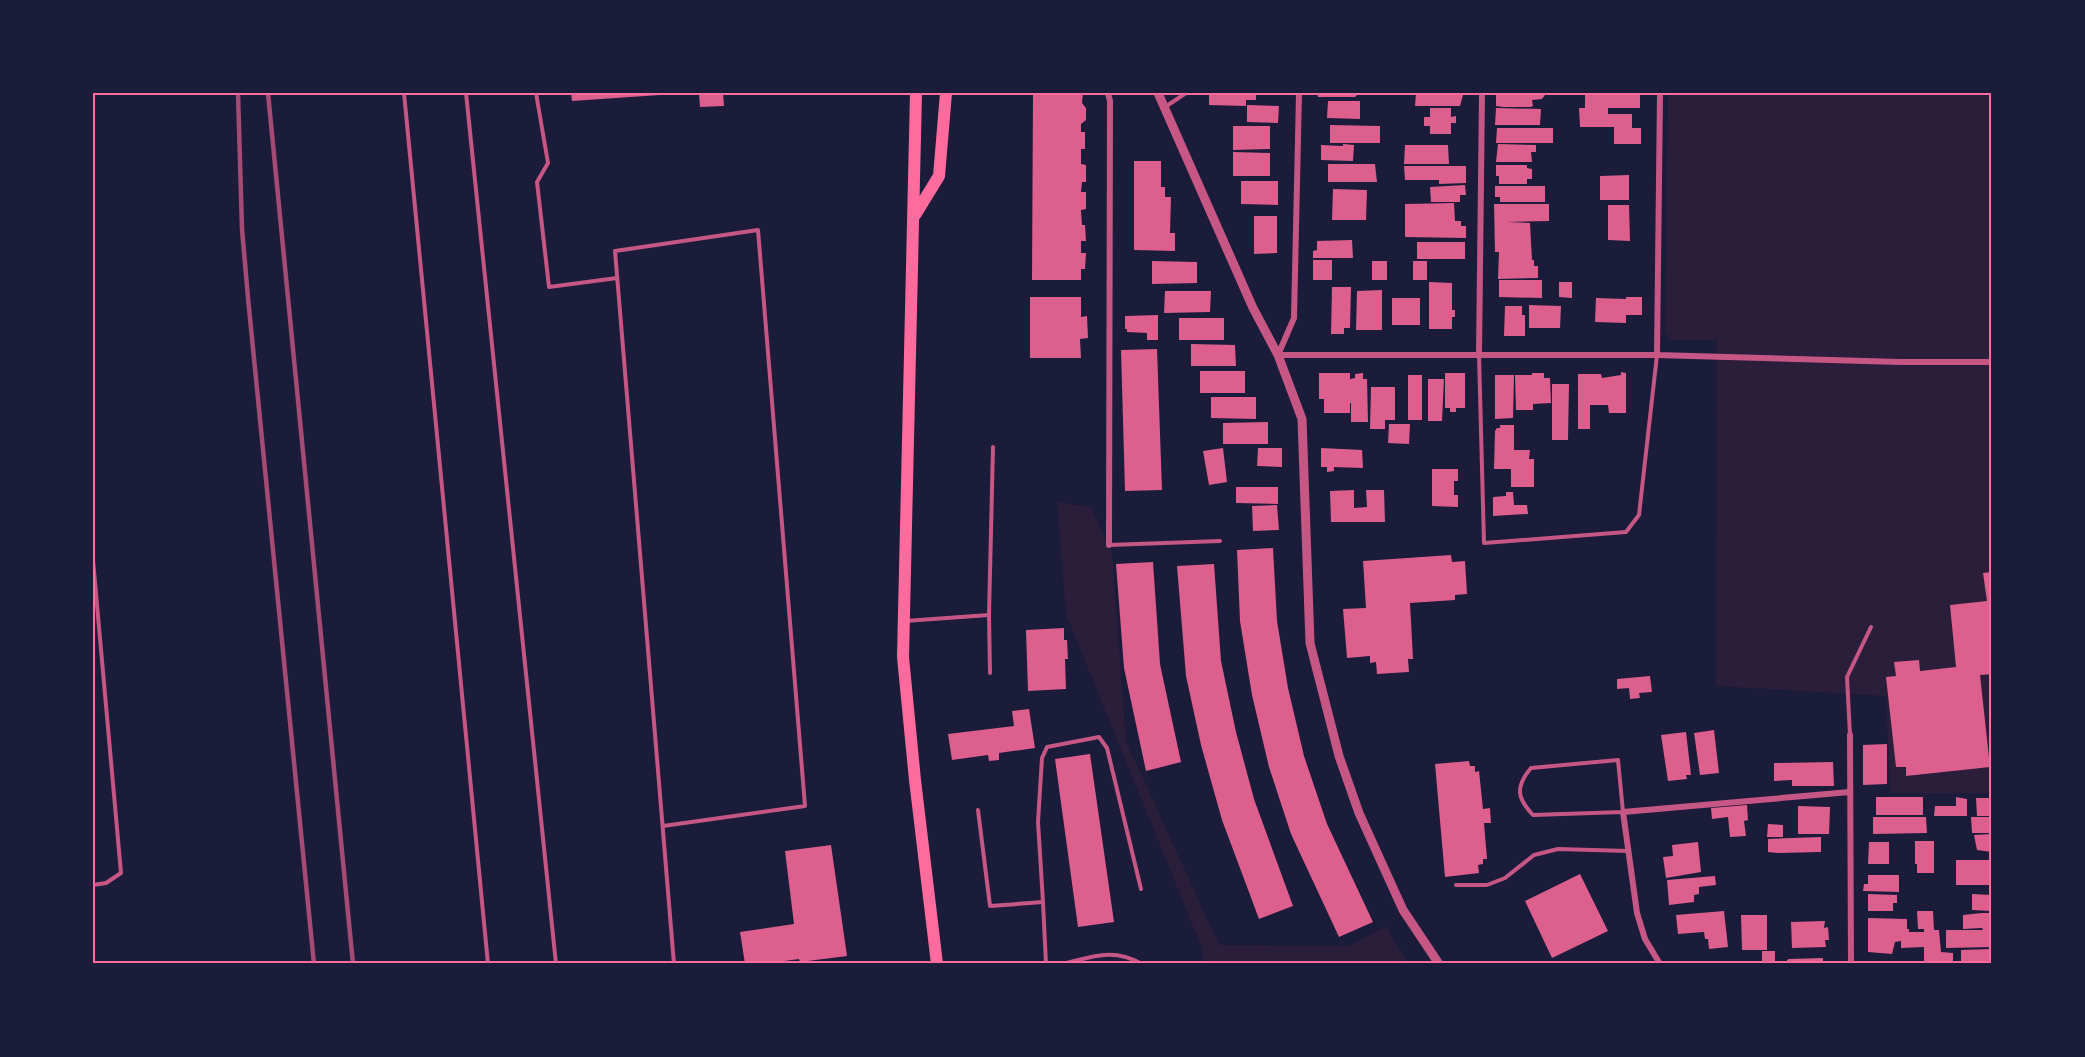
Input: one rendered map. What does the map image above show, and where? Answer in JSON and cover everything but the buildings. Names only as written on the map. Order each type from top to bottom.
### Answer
[{"type":"main road","points":[[916,93],[904,667],[937,964]]},
{"type":"main road","points":[[914,216],[939,176],[946,93]]},
{"type":"street","points":[[1107,93],[1110,101],[1109,545]]},
{"type":"street","points":[[1158,93],[1253,309],[1278,354],[1302,419],[1310,643],[1339,756],[1359,813],[1403,910],[1439,964]]},
{"type":"street","points":[[1278,354],[1294,318],[1295,307],[1299,93]]},
{"type":"street","points":[[1479,354],[1482,93]]},
{"type":"street","points":[[1657,355],[1660,93]]},
{"type":"street","points":[[1278,354],[1657,355],[1900,362],[1992,362]]},
{"type":"street","points":[[1850,735],[1851,964]]},
{"type":"street","points":[[1660,964],[1645,939],[1637,913],[1623,812],[1850,792]]},
{"type":"lane","points":[[404,93],[488,964]]},
{"type":"lane","points":[[466,93],[556,964]]},
{"type":"lane","points":[[536,93],[548,164],[537,182],[549,286],[617,278]]},
{"type":"lane","points":[[1164,108],[1186,93]]},
{"type":"lane","points":[[663,826],[805,806],[758,230],[615,251],[674,964]]},
{"type":"lane","points":[[1479,354],[1484,543],[1626,532],[1639,515],[1657,355]]},
{"type":"lane","points":[[990,673],[988,615],[993,447]]},
{"type":"lane","points":[[1109,545],[1220,541]]},
{"type":"lane","points":[[93,560],[120,873],[106,883],[93,885]]},
{"type":"lane","points":[[905,621],[988,615]]},
{"type":"lane","points":[[1850,735],[1847,678],[1870,627]]},
{"type":"lane","points":[[1046,964],[1038,822],[1042,758],[1047,747],[1099,737],[1107,748],[1141,890]]},
{"type":"lane","points":[[1618,760],[1623,812],[1533,815],[1521,802],[1520,788],[1525,774],[1531,768],[1618,760]]},
{"type":"lane","points":[[978,810],[990,906],[1043,902]]},
{"type":"lane","points":[[1456,885],[1487,885],[1505,878],[1534,855],[1558,849],[1628,851]]},
{"type":"lane","points":[[1062,964],[1107,954],[1128,956],[1142,964]]},
{"type":"shaded area","points":[[1668,93],[1992,93],[1992,793],[1890,793],[1886,696],[1716,686],[1717,340],[1671,340],[1665,331]]},
{"type":"shaded area","points":[[1057,502],[1091,507],[1112,554],[1126,741],[1219,945],[1349,946],[1386,926],[1408,964],[1204,964],[1202,948],[1066,614]]},
{"type":"railway","points":[[238,93],[242,229],[248,298],[314,964]]},
{"type":"railway","points":[[268,93],[353,964]]}]
